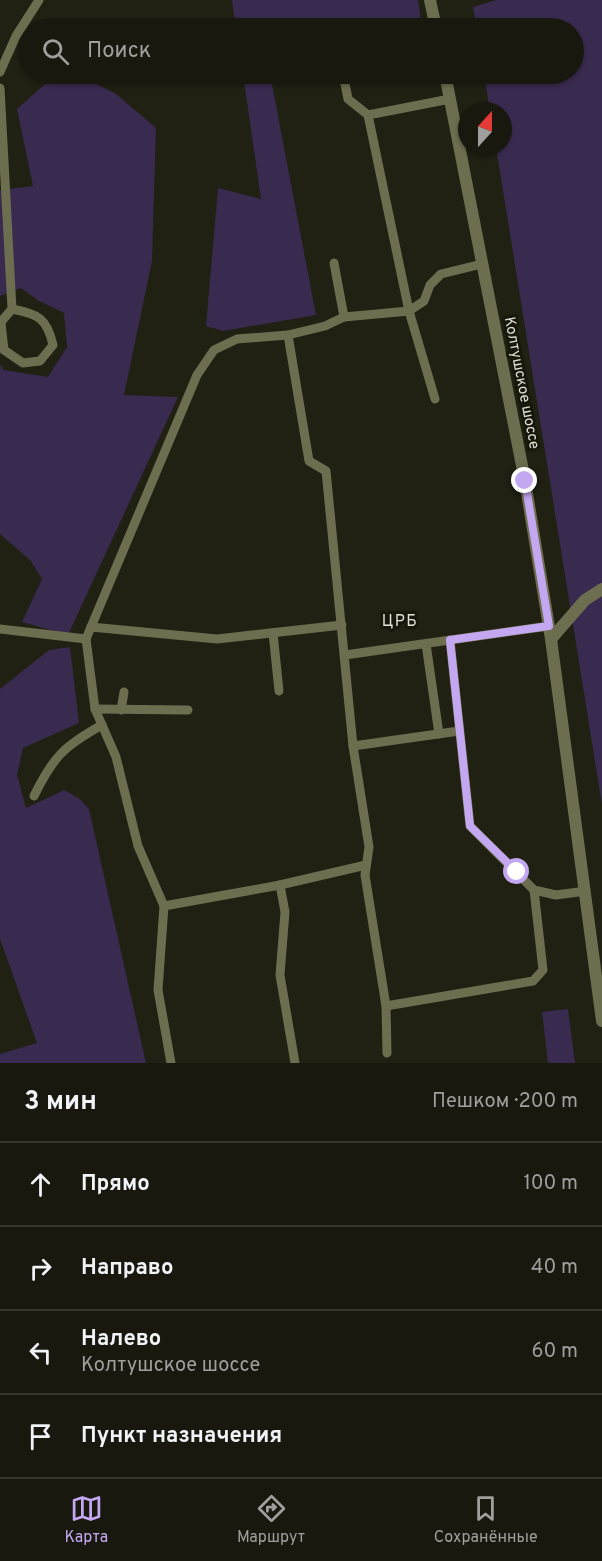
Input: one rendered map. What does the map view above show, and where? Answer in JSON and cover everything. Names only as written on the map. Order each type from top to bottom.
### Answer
[{"type":"street","points":[[430,0],[434,18]]},
{"type":"street","name":"Колтушское шоссе","points":[[447,84],[525,481],[550,632],[586,891],[598,954],[602,1021]]},
{"type":"street","points":[[550,632],[585,600],[602,589]]},
{"type":"lane","points":[[28,18],[39,0]]},
{"type":"lane","points":[[0,72],[18,33]]},
{"type":"lane","points":[[345,84],[348,99],[368,115],[409,311],[435,399]]},
{"type":"lane","points":[[0,88],[4,234],[12,309],[0,323],[4,350],[23,363],[40,361],[52,345],[49,327],[33,314],[12,309]]},
{"type":"lane","points":[[368,115],[450,99]]},
{"type":"lane","points":[[334,263],[344,317]]},
{"type":"lane","points":[[171,1063],[158,990],[164,906],[138,846],[116,757],[95,709],[86,639],[197,375],[214,350],[237,339],[288,335],[325,326],[344,317],[409,311],[424,301],[430,285],[441,274],[482,264]]},
{"type":"lane","points":[[288,335],[309,461],[326,471],[353,746],[369,848],[365,875],[386,1006],[387,1053]]},
{"type":"lane","points":[[91,627],[217,639],[342,625]]},
{"type":"lane","points":[[0,629],[86,639]]},
{"type":"lane","points":[[345,655],[450,640],[550,632]]},
{"type":"lane","points":[[273,633],[279,691]]},
{"type":"lane","points":[[450,640],[470,826],[534,890],[556,895],[586,891]]},
{"type":"lane","points":[[426,644],[439,734]]},
{"type":"lane","points":[[121,710],[124,692]]},
{"type":"lane","points":[[95,709],[188,710]]},
{"type":"lane","points":[[34,796],[48,766],[73,741],[102,725]]},
{"type":"lane","points":[[353,746],[459,730]]},
{"type":"lane","points":[[164,906],[280,885],[366,864]]},
{"type":"lane","points":[[280,885],[285,912],[279,975],[295,1063]]},
{"type":"lane","points":[[386,1006],[533,981],[543,970],[534,890]]},
{"type":"shaded area","points":[[232,0],[418,0],[421,18],[235,18]]},
{"type":"shaded area","points":[[496,0],[602,0],[602,805],[497,156],[512,156],[512,102],[489,102],[486,84],[584,84],[584,18],[475,18],[473,7]]},
{"type":"shaded area","points":[[45,84],[96,84],[116,94],[156,128],[152,261],[124,395],[178,397],[68,635],[22,622],[42,579],[30,560],[0,534],[0,365],[4,370],[48,377],[67,347],[64,313],[39,301],[21,288],[0,296],[0,190],[33,186],[17,109]]},
{"type":"shaded area","points":[[244,84],[272,84],[316,315],[223,331],[206,326],[218,188],[261,199]]},
{"type":"shaded area","points":[[70,647],[79,723],[23,748],[17,775],[26,808],[64,790],[80,799],[89,809],[146,1063],[0,1063],[0,1054],[37,1043],[0,939],[0,689],[49,650]]},
{"type":"shaded area","points":[[568,1009],[575,1063],[548,1063],[542,1012]]},
{"type":"district","name":"ЦРБ","points":[[400,622]]},
{"type":"route","points":[[517,872],[470,826],[450,640],[549,626],[525,481]]}]
